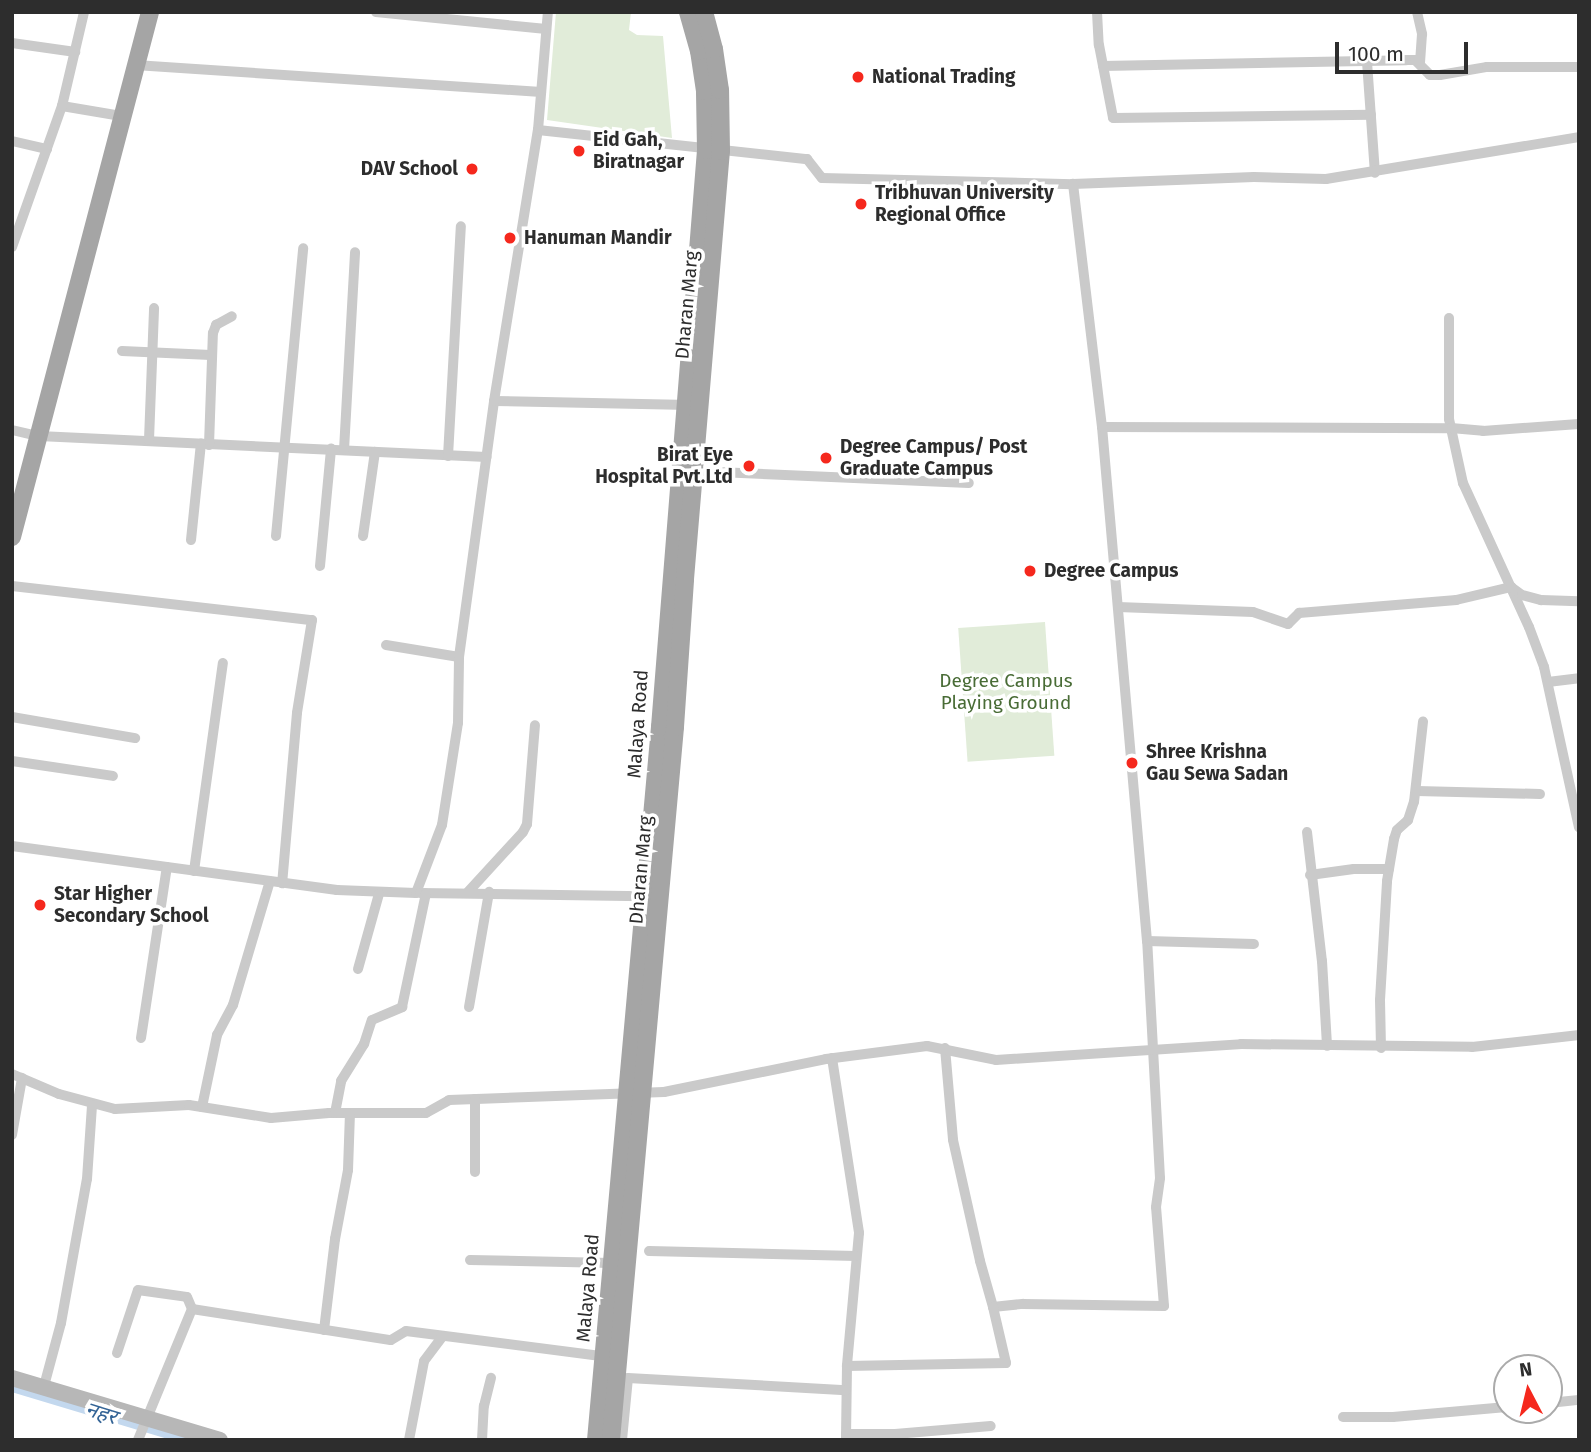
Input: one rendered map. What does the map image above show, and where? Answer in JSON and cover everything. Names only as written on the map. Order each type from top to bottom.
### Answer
[{"type":"main road","points":[[12,537],[150,12]]},
{"type":"main road","points":[[688,12],[699,51],[714,150]]},
{"type":"main road","name":"Dharan Marg","points":[[611,1440],[610,1358],[655,865],[695,471],[693,405],[720,90],[714,49],[704,12]]},
{"type":"main road","name":"Malaya Road","points":[[596,1440],[610,1358],[611,1263],[634,1092],[644,896],[655,865],[693,405]]},
{"type":"street","points":[[13,243],[62,106],[84,12]]},
{"type":"street","points":[[376,12],[546,29]]},
{"type":"street","points":[[335,1113],[341,1082],[364,1044],[372,1020],[401,1007],[421,893],[442,825],[458,723],[459,657],[494,401],[538,130],[548,12]]},
{"type":"street","points":[[1097,12],[1103,66],[1113,118],[1371,115]]},
{"type":"street","points":[[1417,12],[1422,34],[1420,64]]},
{"type":"street","points":[[12,43],[75,52]]},
{"type":"street","points":[[1103,66],[1406,60],[1420,64],[1430,75],[1487,67],[1579,67]]},
{"type":"street","points":[[1367,62],[1375,173]]},
{"type":"street","points":[[135,65],[541,92]]},
{"type":"street","points":[[62,106],[121,116]]},
{"type":"street","points":[[538,130],[807,159],[822,178],[1073,184],[1254,177],[1326,179],[1375,173],[1579,137]]},
{"type":"street","points":[[12,141],[47,149]]},
{"type":"street","points":[[993,1307],[1023,1304],[1164,1306],[1156,1207],[1160,1178],[1147,941],[1102,427],[1073,184]]},
{"type":"street","points":[[448,456],[461,226]]},
{"type":"street","points":[[276,536],[303,248]]},
{"type":"street","points":[[344,450],[355,252]]},
{"type":"street","points":[[149,440],[154,308]]},
{"type":"street","points":[[191,540],[205,444],[211,355],[216,325],[232,316]]},
{"type":"street","points":[[1449,318],[1451,428],[1463,483],[1529,627],[1548,682],[1579,827]]},
{"type":"street","points":[[122,351],[211,355]]},
{"type":"street","points":[[494,401],[693,405]]},
{"type":"street","points":[[1102,427],[1451,428],[1483,431],[1579,424]]},
{"type":"street","points":[[12,430],[39,436],[487,457]]},
{"type":"street","points":[[320,566],[331,449]]},
{"type":"street","points":[[363,536],[375,452]]},
{"type":"street","points":[[695,471],[969,483]]},
{"type":"street","points":[[12,586],[312,620],[297,713],[276,882],[233,1005],[217,1035],[202,1107]]},
{"type":"street","points":[[1118,607],[1253,612],[1288,624],[1299,613],[1456,600],[1511,587],[1522,595],[1541,600],[1579,601]]},
{"type":"street","points":[[386,645],[459,657]]},
{"type":"street","points":[[194,871],[223,663]]},
{"type":"street","points":[[1548,682],[1579,678]]},
{"type":"street","points":[[12,717],[135,738]]},
{"type":"street","points":[[1381,1048],[1381,986],[1389,869],[1394,839],[1411,814],[1417,791],[1423,722]]},
{"type":"street","points":[[468,892],[523,832],[527,824],[535,724]]},
{"type":"street","points":[[12,761],[113,776]]},
{"type":"street","points":[[1417,791],[1540,794]]},
{"type":"street","points":[[1307,832],[1322,961],[1327,1046]]},
{"type":"street","points":[[12,846],[379,894],[489,892],[644,896]]},
{"type":"street","points":[[141,1038],[167,867]]},
{"type":"street","points":[[1310,875],[1354,869],[1389,869]]},
{"type":"street","points":[[468,1007],[489,892]]},
{"type":"street","points":[[358,969],[379,894]]},
{"type":"street","points":[[1147,941],[1254,944]]},
{"type":"street","points":[[12,1135],[17,1076],[92,1105],[115,1109],[202,1107],[271,1118],[335,1113],[426,1113],[449,1100],[664,1092],[832,1058],[927,1046],[996,1059],[1154,1047],[1501,1046],[1579,1035]]},
{"type":"street","points":[[847,1366],[1006,1363],[953,1140],[945,1048]]},
{"type":"street","points":[[832,1058],[859,1233],[847,1366],[846,1437],[991,1426]]},
{"type":"street","points":[[475,1099],[475,1172]]},
{"type":"street","points":[[44,1386],[61,1323],[87,1179],[92,1105]]},
{"type":"street","points":[[324,1329],[335,1239],[348,1170],[350,1114]]},
{"type":"street","points":[[649,1251],[856,1256]]},
{"type":"street","points":[[470,1260],[611,1263]]},
{"type":"street","points":[[117,1353],[138,1290],[187,1297],[192,1309],[138,1436]]},
{"type":"street","points":[[192,1309],[391,1340],[406,1331],[610,1358]]},
{"type":"street","points":[[409,1440],[424,1361],[443,1336]]},
{"type":"street","points":[[12,1378],[220,1440]]},
{"type":"street","points":[[482,1440],[484,1406],[491,1378]]},
{"type":"street","points":[[622,1440],[628,1378],[846,1390]]},
{"type":"street","points":[[1343,1417],[1393,1418],[1493,1408]]},
{"type":"green space","points":[[556,12],[631,12],[629,30],[637,35],[663,36],[672,138],[547,120]]},
{"type":"green space","name":"Degree Campus Playing Ground","points":[[1045,622],[1054,756],[968,762],[958,628]]},
{"type":"waterway","name":"नहर","points":[[12,1387],[189,1440]]},
{"type":"place","name":"National Trading","points":[[858,77]]},
{"type":"place","name":"Eid Gah, Biratnagar","points":[[579,151]]},
{"type":"place","name":"DAV School","points":[[472,169]]},
{"type":"place","name":"Tribhuvan University Regional Office","points":[[861,204]]},
{"type":"place","name":"Hanuman Mandir","points":[[510,238]]},
{"type":"place","name":"Degree Campus/ Post Graduate Campus","points":[[826,458]]},
{"type":"place","name":"Birat Eye Hospital Pvt.Ltd","points":[[749,466]]},
{"type":"place","name":"Degree Campus","points":[[1030,571]]},
{"type":"place","name":"Shree Krishna Gau Sewa Sadan","points":[[1132,763]]},
{"type":"place","name":"Star Higher Secondary School","points":[[40,905]]}]
